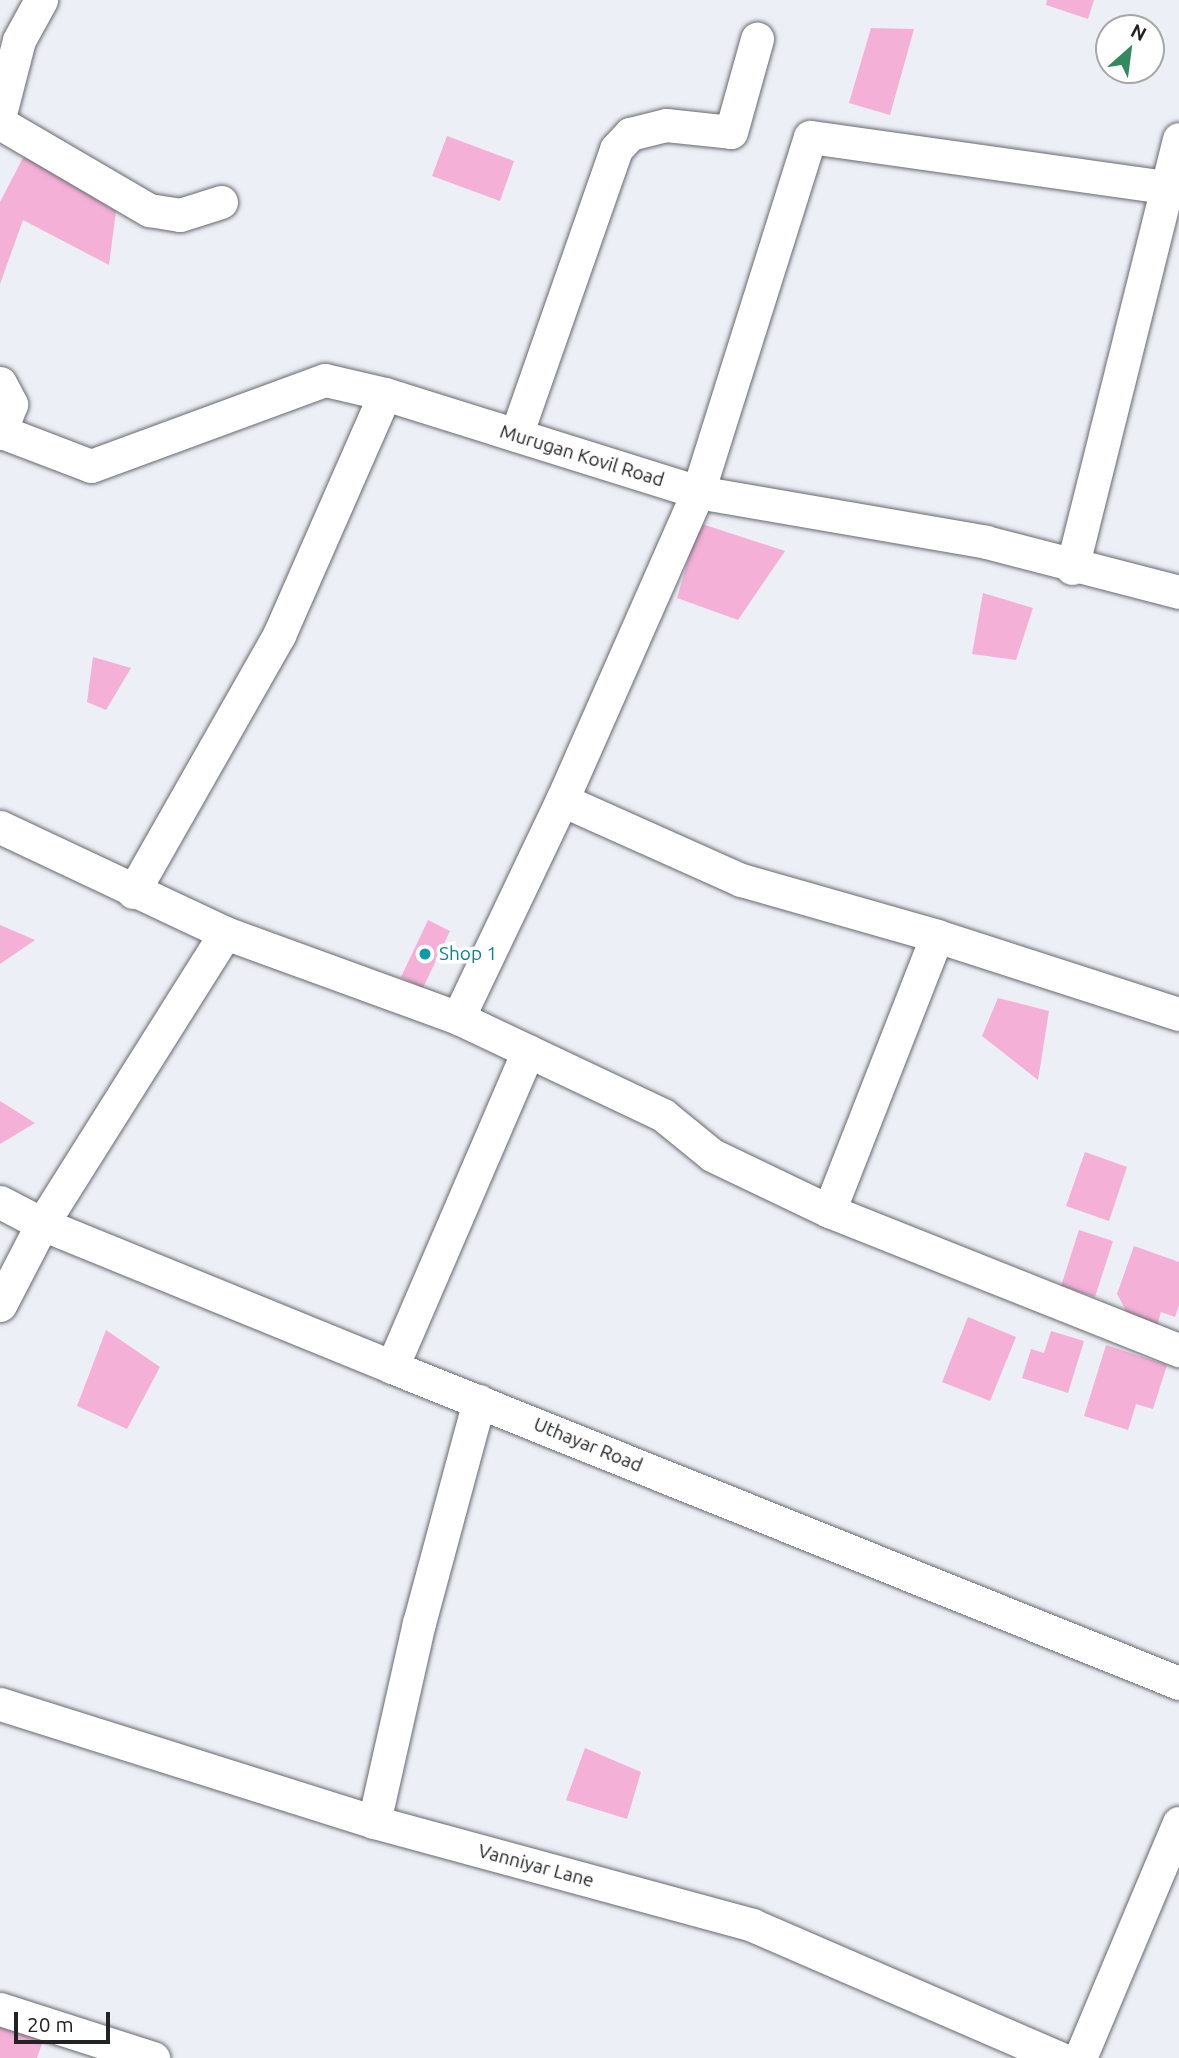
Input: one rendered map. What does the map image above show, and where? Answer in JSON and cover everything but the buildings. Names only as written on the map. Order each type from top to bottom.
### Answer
[{"type":"street","points":[[0,114],[19,40],[41,0]]},
{"type":"street","points":[[516,435],[616,149],[630,134],[666,125],[731,132],[757,39]]},
{"type":"street","points":[[0,123],[149,210],[180,215],[221,202]]},
{"type":"street","points":[[458,1018],[562,800],[698,492],[810,137],[1168,187]]},
{"type":"street","points":[[1072,568],[1179,139]]},
{"type":"street","name":"Murugan Kovil Road","points":[[1,433],[91,466],[325,380],[386,394],[698,492],[986,542],[1072,568],[1179,592]]},
{"type":"street","points":[[0,383],[11,404],[1,433]]},
{"type":"street","points":[[133,892],[279,635],[386,394]]},
{"type":"street","points":[[562,800],[741,880],[937,936],[1179,1014]]},
{"type":"street","points":[[0,827],[133,892],[225,933],[458,1018],[663,1115],[712,1155],[829,1211],[1179,1350]]},
{"type":"street","points":[[0,1305],[43,1224],[225,933]]},
{"type":"street","points":[[829,1211],[937,936]]},
{"type":"street","points":[[393,1367],[528,1051]]},
{"type":"street","name":"Uthayar Road","points":[[0,1202],[43,1224],[393,1367],[1179,1683]]},
{"type":"street","points":[[374,1822],[419,1623],[479,1401]]},
{"type":"street","name":"Vanniyar Lane","points":[[0,1704],[374,1822],[752,1925],[1060,2058]]},
{"type":"street","points":[[1080,2058],[1179,1823]]},
{"type":"street","points":[[0,2009],[153,2058]]},
{"type":"place","name":"Shop 1","points":[[425,954]]}]
